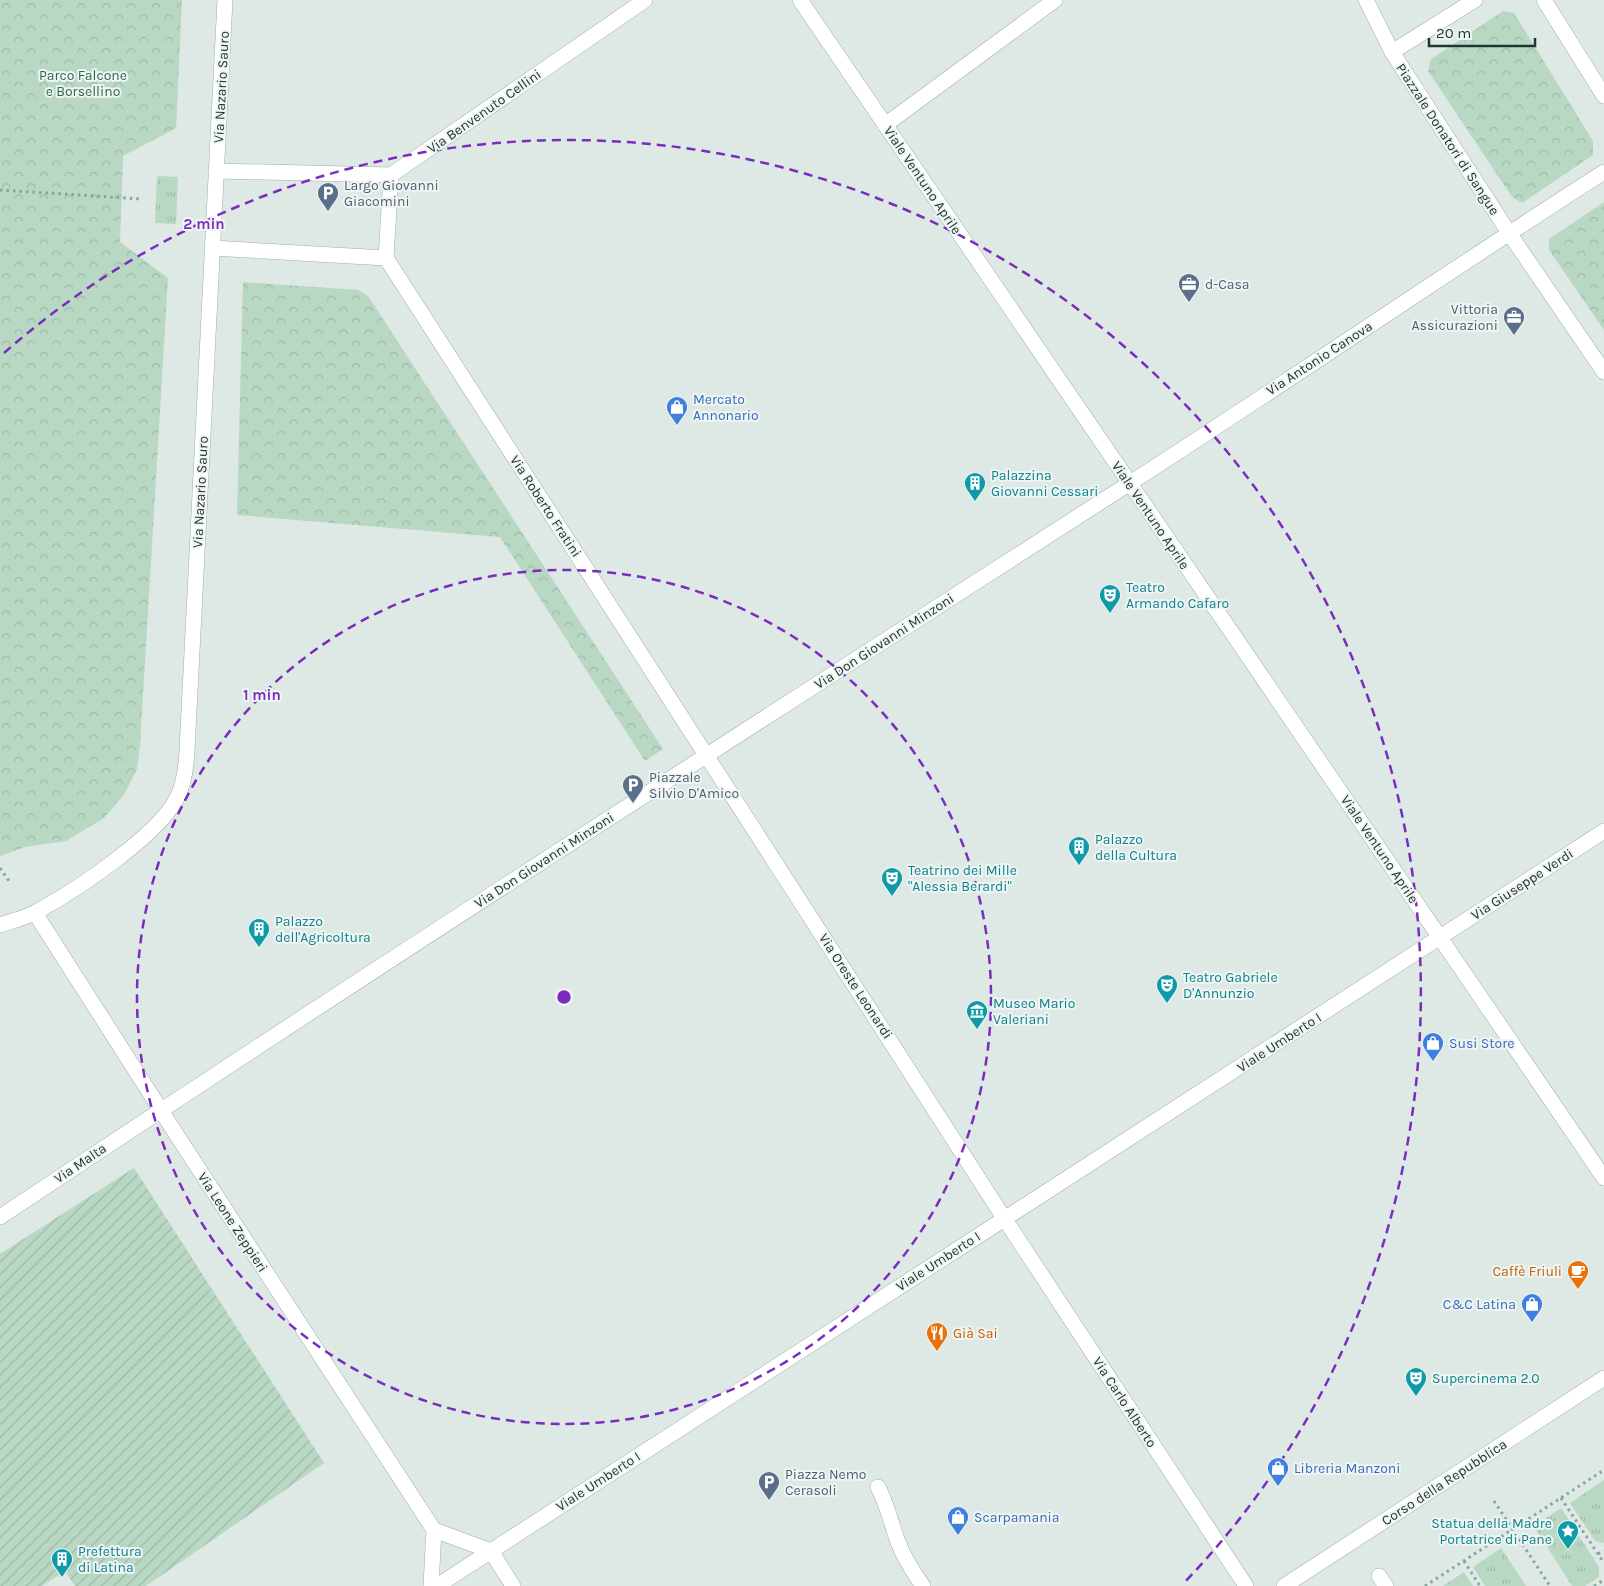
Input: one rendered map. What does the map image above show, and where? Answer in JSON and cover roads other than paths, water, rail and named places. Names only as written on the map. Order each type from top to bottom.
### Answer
[{"type":"street","name":"Via Nazario Sauro","points":[[0,925],[35,913],[98,873],[147,835],[166,815],[180,792],[186,764],[188,730],[225,0]]},
{"type":"street","name":"Via Benvenuto Cellini","points":[[391,175],[645,0]]},
{"type":"street","name":"Viale Ventuno Aprile","points":[[800,0],[1604,1178]]},
{"type":"street","points":[[885,125],[1055,0]]},
{"type":"street","points":[[1366,0],[1392,52]]},
{"type":"street","name":"Piazzale Donatori di Sangue","points":[[1474,0],[1392,52],[1509,233],[1604,372]]},
{"type":"street","points":[[1544,0],[1604,96]]},
{"type":"street","points":[[212,248],[386,258],[391,175],[216,170]]},
{"type":"street","points":[[1509,233],[1604,172]]},
{"type":"street","name":"Via Antonio Canova","points":[[1130,483],[1509,233]]},
{"type":"street","name":"Via Roberto Fratini","points":[[386,258],[705,755]]},
{"type":"street","name":"Via Don Giovanni Minzoni","points":[[160,1110],[705,755],[1130,483]]},
{"type":"street","name":"Via Oreste Leonardi","points":[[705,755],[1004,1218]]},
{"type":"street","name":"Via Giuseppe Verdi","points":[[1440,937],[1604,831]]},
{"type":"street","name":"Via Leone Zeppieri","points":[[35,913],[160,1110],[434,1530]]},
{"type":"street","name":"Viale Umberto I","points":[[436,1586],[1440,937]]},
{"type":"street","name":"Via Malta","points":[[0,1217],[160,1110]]},
{"type":"street","name":"Via Carlo Alberto","points":[[1004,1218],[1246,1586]]},
{"type":"street","name":"Corso della Repubblica","points":[[1284,1586],[1604,1378]]},
{"type":"street","points":[[878,1487],[888,1508],[903,1555],[923,1586]]},
{"type":"street","points":[[431,1586],[434,1530],[491,1551],[513,1586]]},
{"type":"place","name":"Largo Giovanni Giacomini","points":[[328,212]]},
{"type":"place","name":"d-Casa","points":[[1189,303]]},
{"type":"place","name":"Vittoria Assicurazioni","points":[[1514,336]]},
{"type":"place","name":"Mercato Annonario","points":[[677,426]]},
{"type":"place","name":"Palazzina Giovanni Cessari","points":[[975,502]]},
{"type":"place","name":"Teatro Armando Cafaro","points":[[1110,614]]},
{"type":"place","name":"Piazzale Silvio D'Amico","points":[[633,804]]},
{"type":"place","name":"Palazzo della Cultura","points":[[1079,866]]},
{"type":"place","name":"Teatrino dei Mille \"Alessia Berardi\"","points":[[892,897]]},
{"type":"place","name":"Palazzo dell'Agricoltura","points":[[259,948]]},
{"type":"place","name":"Teatro Gabriele D'Annunzio","points":[[1167,1004]]},
{"type":"place","name":"Museo Mario Valeriani","points":[[977,1030]]},
{"type":"place","name":"Susi Store","points":[[1433,1062]]},
{"type":"place","name":"Caffè Friuli","points":[[1578,1290]]},
{"type":"place","name":"C&C Latina","points":[[1532,1323]]},
{"type":"place","name":"Già Sai","points":[[937,1352]]},
{"type":"place","name":"Supercinema 2.0","points":[[1416,1397]]},
{"type":"place","name":"Libreria Manzoni","points":[[1278,1487]]},
{"type":"place","name":"Piazza Nemo Cerasoli","points":[[769,1501]]},
{"type":"place","name":"Scarpamania","points":[[958,1536]]},
{"type":"place","name":"Statua della Madre Portatrice di Pane","points":[[1568,1550]]},
{"type":"place","name":"Prefettura di Latina","points":[[62,1578]]},
{"type":"park label","name":"Parco Falcone e Borsellino","points":[[83,84]]}]
